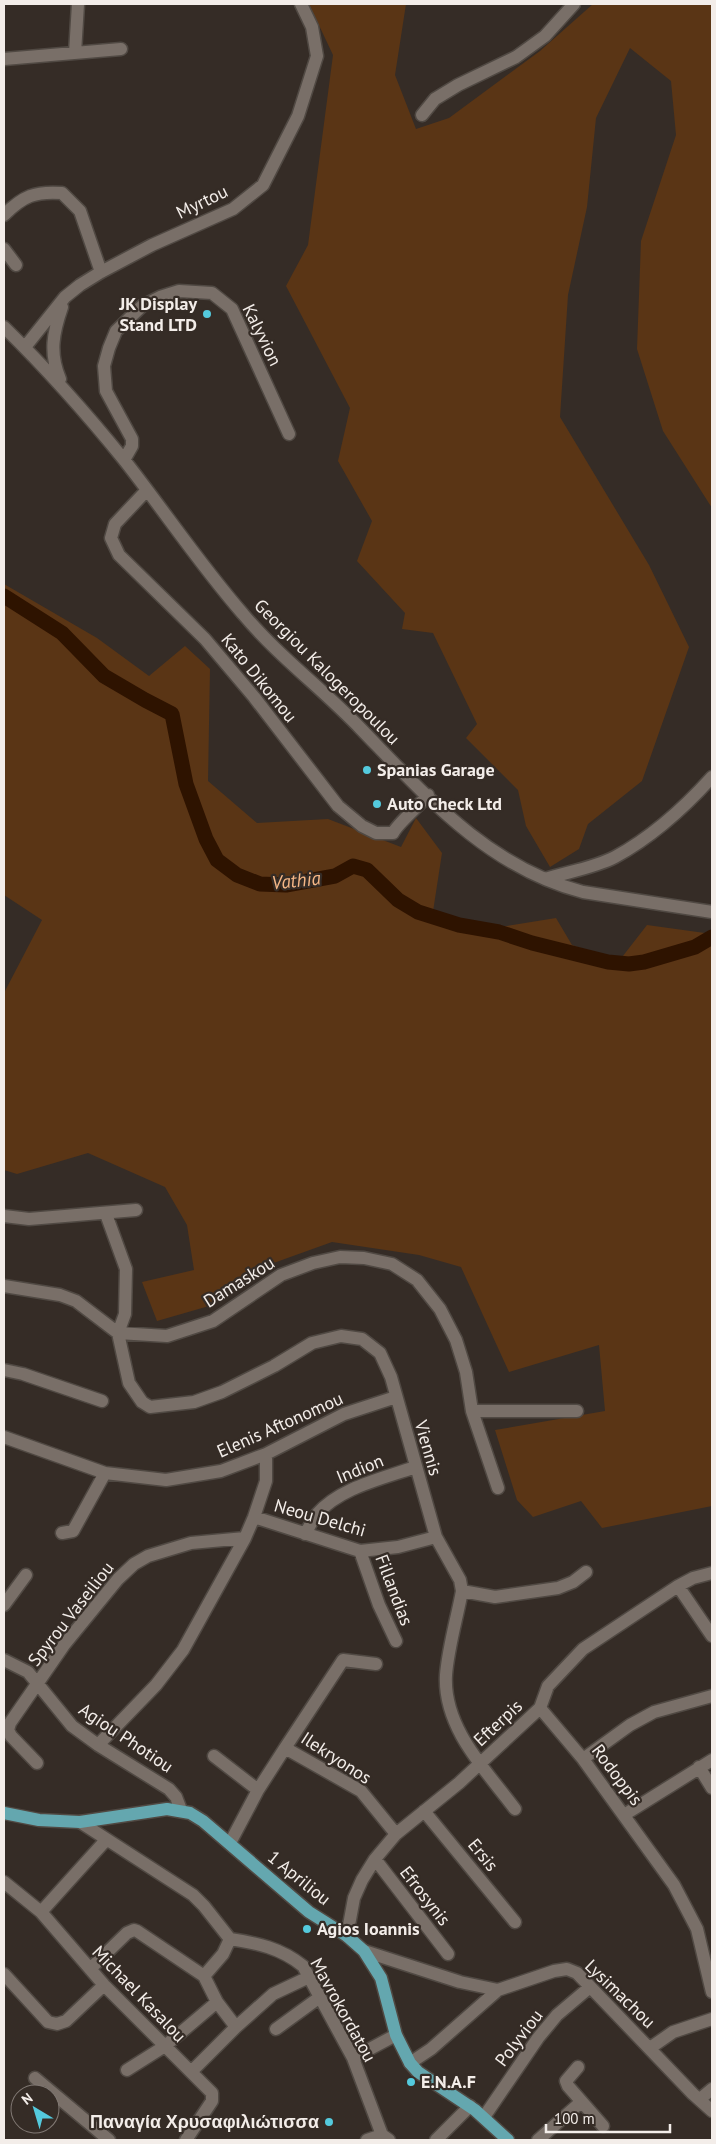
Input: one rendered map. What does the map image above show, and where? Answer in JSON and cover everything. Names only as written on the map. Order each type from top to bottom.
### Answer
[{"type":"main road","name":"1 Apriliou","points":[[4,1813],[39,1820],[80,1822],[167,1809],[181,1810],[203,1821],[309,1912],[347,1936],[364,1951],[381,1978],[396,2035],[410,2063],[418,2072],[470,2106],[508,2140]]},
{"type":"street","points":[[75,53],[78,4]]},
{"type":"street","name":"Myrtou","points":[[25,347],[65,298],[101,272],[194,225],[233,209],[263,185],[298,116],[317,56],[312,27],[301,4]]},
{"type":"street","points":[[422,114],[435,99],[458,85],[516,57],[545,36],[574,4]]},
{"type":"street","points":[[4,59],[121,49]]},
{"type":"street","points":[[4,215],[16,203],[42,191],[62,193],[80,211],[101,272]]},
{"type":"street","points":[[4,249],[16,264]]},
{"type":"street","name":"Kalyvion","points":[[124,460],[132,446],[132,440],[106,391],[104,366],[108,348],[116,331],[142,306],[160,297],[179,291],[212,292],[232,309],[289,434]]},
{"type":"street","points":[[64,388],[54,366],[52,350],[55,327],[65,298]]},
{"type":"street","name":"Georgiou Kalogeropoulou","points":[[4,327],[64,388],[124,460],[243,615],[345,712],[465,831],[497,855],[565,888],[712,912]]},
{"type":"street","name":"Kato Dikomou","points":[[147,490],[115,524],[111,538],[119,554],[205,639],[254,698],[338,806],[362,826],[376,833],[393,833],[428,795]]},
{"type":"street","points":[[545,879],[614,858],[657,829],[687,805],[712,777]]},
{"type":"street","points":[[4,1216],[29,1219],[136,1210]]},
{"type":"street","points":[[4,1286],[60,1295],[76,1301],[118,1334],[125,1314],[126,1269],[106,1214]]},
{"type":"street","name":"Damaskou","points":[[118,1334],[167,1336],[213,1321],[281,1275],[313,1263],[340,1257],[364,1258],[392,1264],[418,1280],[440,1309],[456,1340],[466,1372],[472,1411],[498,1488]]},
{"type":"street","name":"Viennis","points":[[118,1334],[129,1383],[142,1402],[150,1407],[194,1402],[222,1392],[274,1366],[312,1343],[341,1336],[362,1339],[380,1353],[391,1378],[436,1537],[460,1580],[462,1591]]},
{"type":"street","points":[[4,1370],[23,1374],[102,1401]]},
{"type":"street","name":"Elenis Aftonomou","points":[[4,1437],[105,1473],[166,1480],[221,1472],[266,1454],[344,1414],[396,1397]]},
{"type":"street","points":[[472,1411],[577,1411]]},
{"type":"street","points":[[98,1745],[156,1685],[183,1650],[245,1538],[254,1517],[266,1481],[266,1454]]},
{"type":"street","name":"Indion","points":[[305,1534],[316,1515],[331,1501],[350,1490],[415,1467]]},
{"type":"street","points":[[62,1533],[73,1531],[105,1473]]},
{"type":"street","name":"Neou Delchi","points":[[254,1517],[360,1551],[398,1547],[436,1537]]},
{"type":"street","name":"Spyrou Vaseiliou","points":[[36,1764],[11,1736],[8,1730],[10,1723],[64,1645],[118,1579],[134,1564],[148,1556],[191,1543],[245,1538]]},
{"type":"street","name":"Fillandias","points":[[360,1551],[379,1605],[396,1642]]},
{"type":"street","points":[[515,1809],[481,1764],[455,1724],[448,1700],[446,1675],[462,1591],[495,1596],[558,1588],[573,1582],[586,1572]]},
{"type":"street","name":"Efterpis","points":[[347,1936],[354,1898],[362,1880],[375,1859],[396,1834],[481,1764],[540,1708],[548,1686],[583,1650],[678,1586],[693,1578],[712,1574]]},
{"type":"street","points":[[4,1604],[26,1575]]},
{"type":"street","points":[[678,1586],[712,1636]]},
{"type":"street","name":"Ilekryonos","points":[[376,1664],[343,1660],[286,1748],[361,1791],[396,1834]]},
{"type":"street","name":"Agiou Photiou","points":[[5,1662],[28,1672],[72,1726],[98,1745],[169,1789],[176,1797],[181,1810]]},
{"type":"street","points":[[584,1759],[630,1725],[654,1712],[712,1696]]},
{"type":"street","name":"Rodoppis","points":[[540,1708],[584,1759],[662,1866],[697,1929],[712,1992]]},
{"type":"street","points":[[230,1843],[258,1790],[286,1748]]},
{"type":"street","points":[[214,1756],[258,1790]]},
{"type":"street","points":[[624,1815],[712,1760]]},
{"type":"street","points":[[699,1767],[712,1788]]},
{"type":"street","name":"Ersis","points":[[424,1810],[515,1922]]},
{"type":"street","points":[[80,1822],[193,1895],[204,1906],[230,1939],[223,1954],[204,1976]]},
{"type":"street","points":[[40,1912],[106,1840]]},
{"type":"street","name":"Efrosynis","points":[[375,1859],[448,1954]]},
{"type":"street","name":"Michael Kasalou","points":[[4,1882],[40,1912],[104,1985],[213,2096],[212,2102],[188,2140]]},
{"type":"street","points":[[90,1969],[127,1933],[134,1930],[137,1931],[204,1976],[217,2002],[236,2027]]},
{"type":"street","name":"Mavrokordatou","points":[[230,1939],[253,1942],[281,1951],[303,1966],[353,2058],[385,2138]]},
{"type":"street","points":[[364,1951],[460,1982],[498,1990]]},
{"type":"street","name":"Lysimachou","points":[[498,1990],[554,1971],[567,1969],[577,1973],[692,2094],[712,2111]]},
{"type":"street","points":[[4,1974],[48,2022],[57,2024],[66,2021],[104,1985]]},
{"type":"street","points":[[191,2072],[236,2027],[273,1994],[310,1977]]},
{"type":"street","name":"Polyviou","points":[[484,2117],[538,2038],[557,2016],[590,1987]]},
{"type":"street","points":[[410,2063],[431,2048],[498,1990]]},
{"type":"street","points":[[276,2029],[320,1997]]},
{"type":"street","points":[[127,2070],[165,2046],[217,2002]]},
{"type":"street","points":[[650,2048],[673,2032],[712,2018]]},
{"type":"street","points":[[353,2058],[396,2035]]},
{"type":"street","points":[[578,2067],[566,2081],[581,2102],[603,2126]]},
{"type":"street","points":[[35,2078],[100,2138]]},
{"type":"street","points":[[700,2100],[712,2089]]},
{"type":"street","points":[[538,2140],[581,2102]]},
{"type":"street","points":[[436,2140],[470,2106]]},
{"type":"street","points":[[367,2140],[385,2138]]},
{"type":"shaded area","points":[[309,4],[406,4],[395,75],[416,129],[449,118],[540,51],[593,4],[712,4],[712,508],[663,431],[637,349],[641,241],[676,135],[671,81],[630,48],[596,118],[587,207],[568,295],[560,417],[649,565],[689,647],[642,781],[588,824],[579,849],[550,867],[526,826],[518,790],[466,738],[477,724],[433,633],[402,629],[405,613],[357,561],[372,521],[338,461],[350,408],[286,286],[308,245],[333,55]]},
{"type":"shaded area","points":[[4,584],[97,638],[149,676],[185,646],[210,669],[208,781],[257,823],[328,819],[401,847],[416,818],[442,853],[432,918],[469,932],[556,918],[572,945],[619,961],[647,925],[712,934],[712,1506],[602,1528],[581,1501],[533,1517],[517,1500],[495,1430],[605,1411],[599,1345],[509,1372],[461,1267],[419,1255],[332,1242],[268,1265],[209,1306],[157,1321],[142,1282],[194,1270],[187,1225],[165,1187],[88,1153],[17,1174],[4,1170],[4,993],[42,920],[4,895]]},
{"type":"waterway","name":"Vathia","points":[[4,596],[62,633],[104,676],[172,714],[186,784],[206,839],[217,860],[237,875],[260,884],[286,885],[335,876],[353,866],[367,870],[398,900],[418,912],[459,925],[499,932],[532,943],[608,962],[629,964],[644,962],[695,947],[712,937]]},
{"type":"place","name":"JK Display Stand LTD","points":[[207,314]]},
{"type":"place","name":"Spanias Garage","points":[[367,770]]},
{"type":"place","name":"Auto Check Ltd","points":[[377,804]]},
{"type":"place","name":"Agios Ioannis","points":[[307,1929]]},
{"type":"place","name":"E.N.A.F","points":[[411,2082]]},
{"type":"place","name":"Παναγία Χρυσαφιλιώτισσα","points":[[329,2122]]}]
